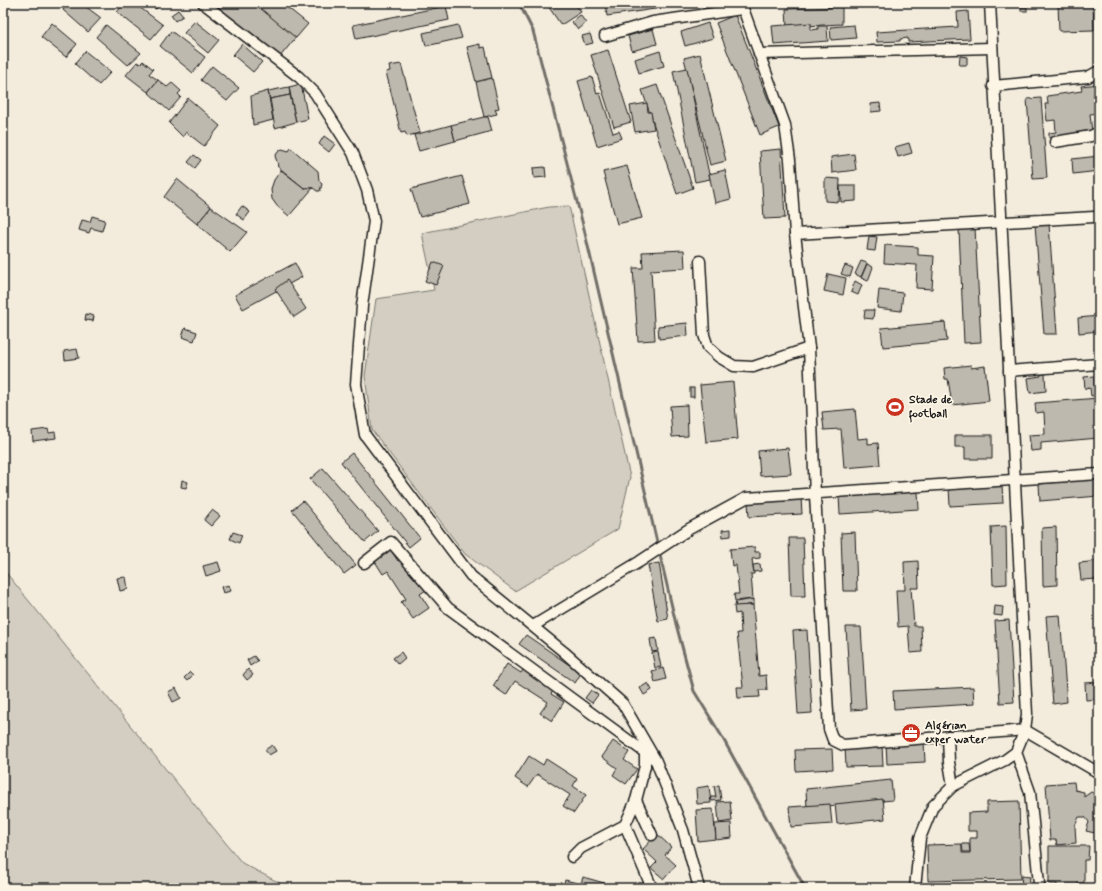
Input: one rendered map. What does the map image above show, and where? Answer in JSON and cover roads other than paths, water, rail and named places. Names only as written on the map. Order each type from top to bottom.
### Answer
[{"type":"street","points":[[203,3],[299,77],[315,93],[353,152],[367,190],[374,221],[362,306],[356,384],[365,435],[471,576],[564,652],[623,704],[656,761],[683,830],[699,888]]},
{"type":"street","points":[[915,888],[920,838],[933,806],[953,786],[1006,760],[1016,752],[1024,730],[1027,714],[1002,223],[993,86],[990,3]]},
{"type":"street","points":[[605,36],[653,22],[742,6],[785,124],[790,160],[795,234],[809,348],[815,495],[828,729],[833,740],[843,745],[1024,730],[1099,773]]},
{"type":"street","points":[[759,54],[992,48]]},
{"type":"street","points":[[993,86],[1088,77],[1099,71]]},
{"type":"street","points":[[1055,142],[1091,136],[1099,132]]},
{"type":"street","points":[[795,234],[1094,217]]},
{"type":"street","points":[[700,261],[704,335],[708,347],[719,357],[734,366],[753,367],[809,348]]},
{"type":"street","points":[[1009,371],[1099,364]]},
{"type":"street","points":[[533,626],[639,562],[689,529],[746,498],[815,495],[1014,479],[1099,474]]},
{"type":"street","points":[[364,563],[391,542],[448,608],[656,761]]},
{"type":"street","points":[[948,736],[949,762],[953,786]]},
{"type":"street","points":[[1016,752],[1030,792],[1040,884]]},
{"type":"street","points":[[572,857],[581,848],[625,825],[636,800],[645,766],[645,754]]},
{"type":"street","points":[[636,800],[652,835]]},
{"type":"street","points":[[625,825],[652,888]]},
{"type":"waterway","points":[[519,3],[533,31],[584,229],[676,624],[694,691],[721,735],[805,888]]},
{"type":"place","name":"Stade de football","points":[[895,407]]},
{"type":"place","name":"Algérian exper water","points":[[911,733]]}]
